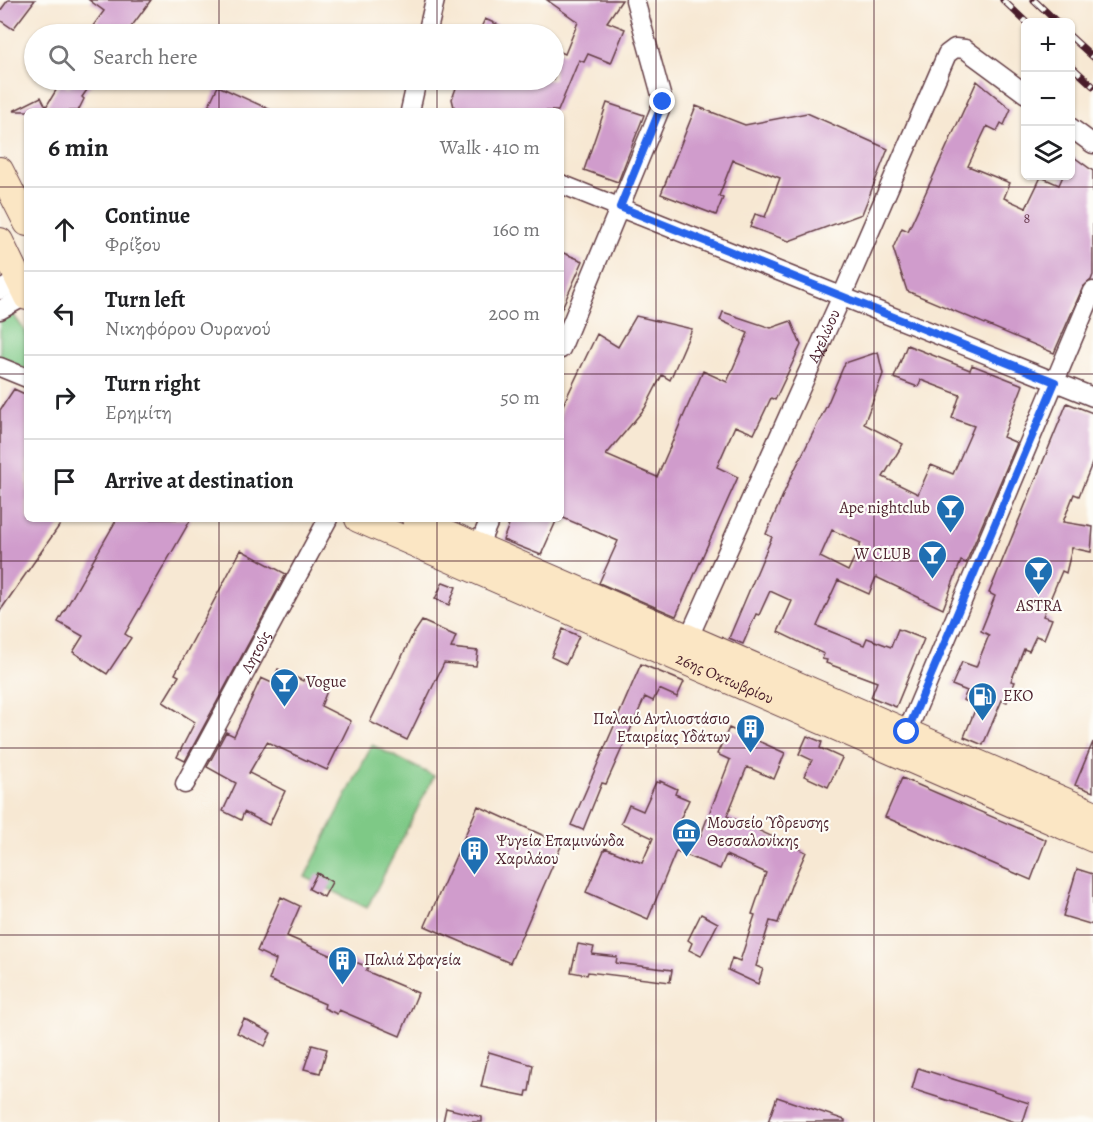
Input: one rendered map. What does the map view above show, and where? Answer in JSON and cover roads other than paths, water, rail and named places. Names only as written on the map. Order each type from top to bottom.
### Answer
[{"type":"main road","points":[[0,170],[24,217]]},
{"type":"main road","points":[[0,241],[21,289]]},
{"type":"main road","name":"26ης Οκτωβρίου","points":[[367,522],[473,557],[689,637],[1093,813]]},
{"type":"main road","name":"26ης Οκτωβρίου","points":[[420,522],[473,557],[896,752],[1093,839]]},
{"type":"street","points":[[429,24],[435,0]]},
{"type":"street","points":[[564,342],[663,102],[635,0]]},
{"type":"street","name":"Αχελώου","points":[[689,637],[842,296],[947,54],[955,48],[966,50],[1021,90]]},
{"type":"street","points":[[411,108],[415,90]]},
{"type":"street","points":[[1075,130],[1093,144]]},
{"type":"street","points":[[564,185],[1093,397]]},
{"type":"street","points":[[0,310],[21,289]]},
{"type":"street","points":[[907,732],[1093,291]]},
{"type":"street","points":[[3,368],[24,377]]},
{"type":"street","name":"Λητούς","points":[[185,784],[326,522]]},
{"type":"street","points":[[473,557],[489,522]]},
{"type":"railway","points":[[1003,0],[1022,18]]},
{"type":"railway","points":[[1034,0],[1053,18]]},
{"type":"railway","points":[[1075,41],[1093,57]]},
{"type":"railway","points":[[1075,70],[1093,86]]},
{"type":"place","name":"Ape nightclub","points":[[951,534]]},
{"type":"place","name":"W CLUB","points":[[932,580]]},
{"type":"place","name":"ASTRA","points":[[1039,596]]},
{"type":"place","name":"Vogue","points":[[285,708]]},
{"type":"place","name":"EKO","points":[[982,722]]},
{"type":"place","name":"Παλαιό Αντλιοστάσιο Εταιρείας Υδάτων","points":[[751,754]]},
{"type":"place","name":"Μουσείο Ύδρευσης Θεσσαλονίκης","points":[[686,858]]},
{"type":"place","name":"Ψυγεία Επαμινώνδα Χαριλάου","points":[[475,876]]},
{"type":"place","name":"Παλιά Σφαγεία","points":[[343,986]]}]
